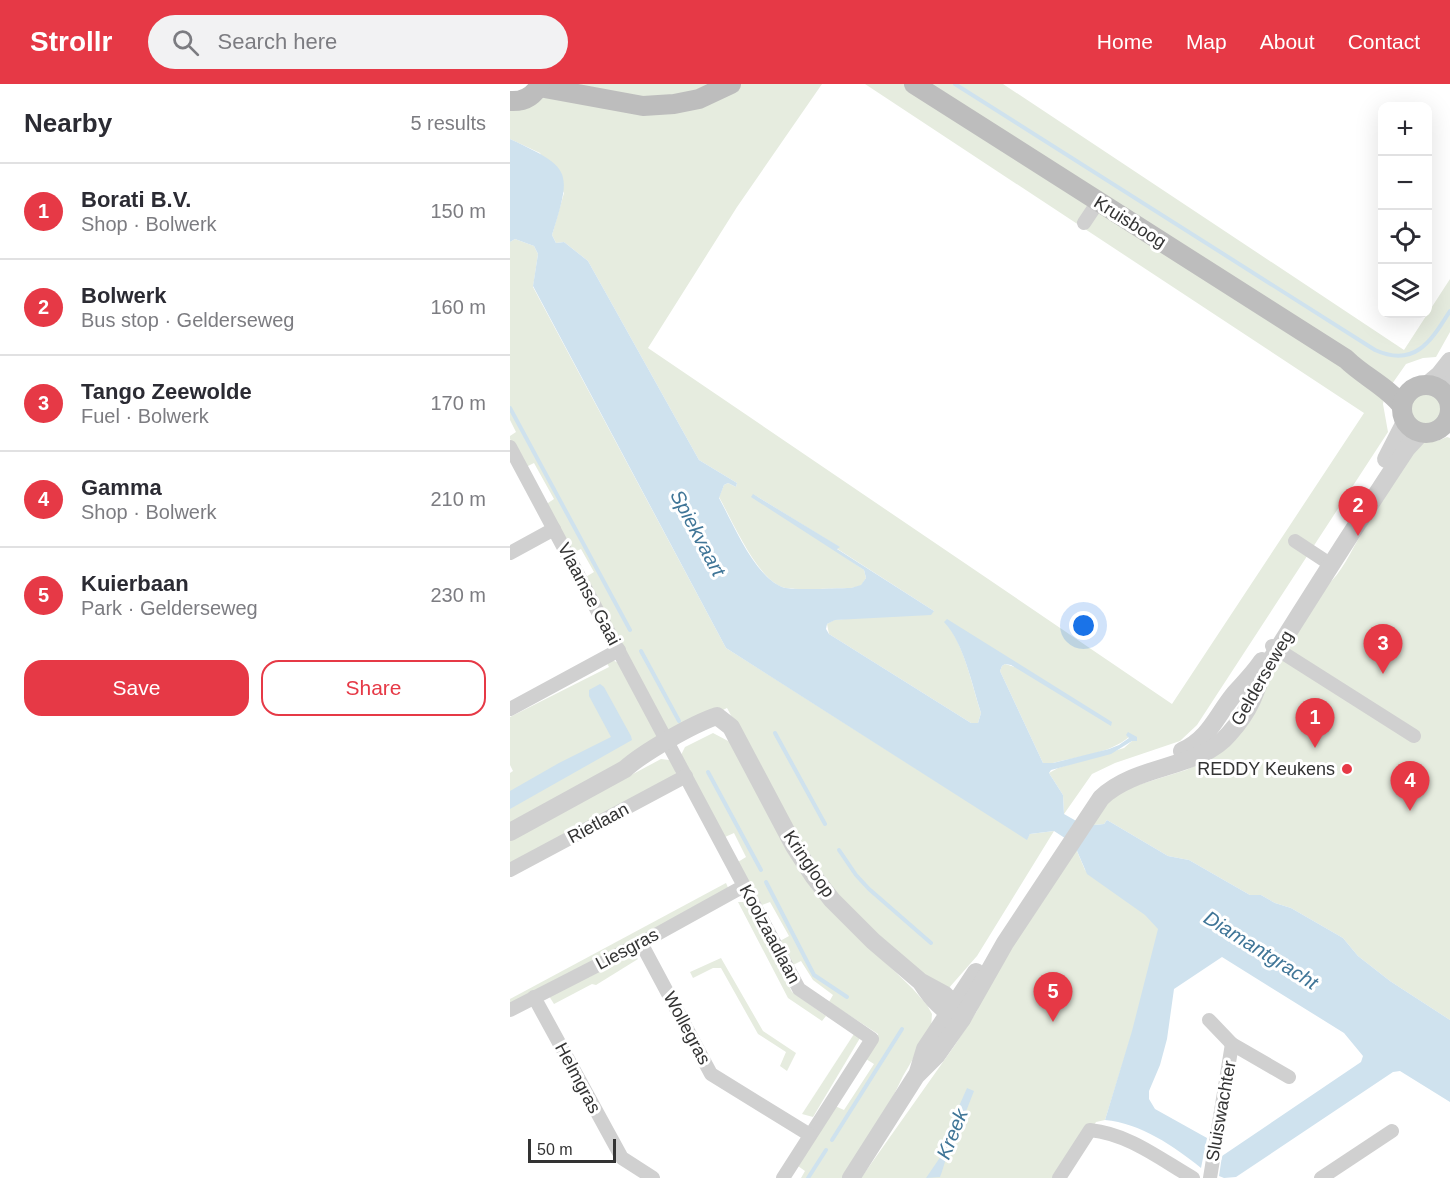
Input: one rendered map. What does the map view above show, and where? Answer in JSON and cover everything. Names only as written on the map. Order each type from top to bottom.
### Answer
[{"type":"main road","points":[[573,84],[597,97]]},
{"type":"main road","points":[[510,101],[525,99],[533,94],[539,85],[619,103],[643,106],[674,104],[699,99],[731,84]]},
{"type":"main road","name":"Kruisboog","points":[[914,84],[1346,359],[1396,398],[1435,414],[1435,386],[1403,386],[1361,363],[1346,359]]},
{"type":"main road","points":[[1421,386],[1405,396],[1435,414]]},
{"type":"street","points":[[1084,223],[1098,202]]},
{"type":"street","points":[[1421,386],[1439,375],[1450,361]]},
{"type":"street","name":"Gelderseweg","points":[[851,1178],[916,1076],[925,1049],[955,1012],[1086,811],[1120,783],[1196,756],[1213,748],[1229,735],[1251,701],[1274,648],[1328,562],[1407,448],[1435,414]]},
{"type":"street","name":"Vlaamse Gaai","points":[[510,447],[670,746]]},
{"type":"street","points":[[510,553],[554,529]]},
{"type":"street","points":[[1295,541],[1328,562]]},
{"type":"street","points":[[1274,648],[1414,736]]},
{"type":"street","points":[[510,709],[619,650]]},
{"type":"street","name":"Kringloop","points":[[510,832],[625,769],[640,767],[670,746],[719,725],[728,724],[794,846],[814,877],[840,908],[873,941],[921,982],[930,997],[955,1012]]},
{"type":"street","name":"Koolzaadlaan","points":[[670,746],[799,989],[872,1039],[783,1178]]},
{"type":"street","name":"Rietlaan","points":[[510,870],[686,776]]},
{"type":"street","name":"Liesgras","points":[[510,1010],[641,943],[744,886]]},
{"type":"street","name":"Wollegras","points":[[641,943],[711,1074],[810,1135]]},
{"type":"street","name":"Helmgras","points":[[534,997],[622,1158],[653,1178]]},
{"type":"street","name":"Sluiswachter","points":[[1209,1020],[1232,1044],[1289,1077]]},
{"type":"street","name":"Sluiswachter","points":[[1210,1178],[1232,1044]]},
{"type":"street","points":[[1059,1178],[1090,1130],[1101,1131],[1147,1149],[1193,1178]]},
{"type":"street","points":[[1321,1178],[1392,1131]]},
{"type":"shaded area","points":[[549,84],[822,84],[737,207],[648,348],[1172,704],[1364,413],[865,84],[1003,84],[1404,350],[1425,318],[1432,318],[1432,307],[1450,279],[1450,332],[1436,357],[1423,358],[1406,364],[1385,394],[1383,404],[1388,432],[1197,725],[1180,741],[1115,763],[1092,774],[1064,814],[1063,795],[1049,773],[1058,768],[1124,748],[1132,741],[1129,737],[1103,751],[1053,763],[1043,763],[1000,671],[1005,664],[1018,668],[945,622],[952,631],[967,665],[981,713],[978,723],[971,723],[829,634],[827,624],[834,620],[934,611],[836,548],[839,547],[753,494],[864,570],[866,578],[861,586],[851,588],[804,589],[782,587],[763,572],[738,534],[719,497],[724,485],[728,483],[736,487],[737,483],[699,460],[588,261],[564,242],[556,243],[552,235],[564,193],[540,153],[510,139],[510,106]]},
{"type":"shaded area","points":[[515,239],[534,246],[538,254],[533,287],[726,648],[1027,839],[1030,834],[1054,831],[977,956],[948,989],[937,985],[854,915],[802,849],[727,708],[678,732],[667,730],[584,578],[594,572],[581,549],[572,553],[545,505],[554,499],[534,463],[526,467],[510,439],[510,436],[516,432],[510,420],[510,242]]},
{"type":"shaded area","points":[[1426,393],[1437,398],[1442,409],[1437,420],[1426,425],[1415,420],[1410,409],[1415,398]]},
{"type":"shaded area","points":[[1450,438],[1450,1020],[1390,981],[1358,956],[1343,938],[1291,908],[1261,895],[1250,895],[1189,860],[1168,856],[1107,820],[1104,824],[1085,826],[1106,795],[1186,770],[1208,760],[1325,587],[1341,568],[1418,440],[1437,441]]},
{"type":"shaded area","points":[[612,660],[619,663],[657,734],[657,742],[510,827],[510,773],[513,771],[510,765],[510,717],[609,667],[606,661]]},
{"type":"shaded area","points":[[713,733],[730,742],[785,845],[812,889],[912,988],[932,1014],[931,1028],[887,1109],[843,1178],[801,1178],[805,1171],[798,1166],[835,1106],[844,1110],[874,1064],[866,1059],[878,1040],[878,1034],[829,1002],[833,995],[813,980],[801,961],[793,965],[780,941],[789,936],[770,902],[762,905],[738,862],[746,857],[734,833],[725,837],[681,755],[685,747]]},
{"type":"shaded area","points":[[661,759],[669,760],[675,765],[676,774],[670,779],[510,866],[510,840]]},
{"type":"shaded area","points":[[1074,844],[1085,870],[1169,931],[1133,1030],[1105,1120],[1096,1122],[1059,1178],[861,1178],[977,1011],[984,985]]},
{"type":"shaded area","points":[[726,883],[729,890],[510,1007],[510,999]]},
{"type":"shaded area","points":[[738,902],[745,902],[792,992],[826,1016],[822,1021],[788,998]]},
{"type":"shaded area","points":[[632,952],[638,959],[596,985],[592,984],[554,1004],[549,996]]},
{"type":"shaded area","points":[[721,958],[763,1031],[796,1053],[787,1071],[780,1066],[786,1052],[758,1034],[721,968],[713,968],[693,978],[690,972]]},
{"type":"shaded area","points":[[854,1034],[860,1038],[813,1117],[802,1114]]},
{"type":"water","points":[[510,139],[546,157],[562,174],[563,197],[552,235],[556,243],[564,242],[588,261],[699,460],[737,483],[736,487],[728,483],[724,485],[719,498],[745,548],[762,572],[782,587],[794,589],[851,588],[861,585],[866,578],[864,570],[751,497],[753,494],[840,547],[837,549],[934,611],[931,615],[835,620],[827,624],[826,629],[829,634],[971,723],[978,723],[981,713],[971,677],[957,641],[944,622],[947,619],[1112,722],[1111,726],[1011,665],[1005,664],[1000,671],[1043,763],[1053,763],[1109,749],[1129,738],[1126,735],[1128,732],[1137,737],[1137,741],[1132,741],[1111,754],[1051,770],[1049,773],[1063,795],[1064,814],[1085,826],[1104,824],[1107,820],[1168,856],[1189,860],[1250,895],[1261,895],[1291,908],[1343,938],[1358,956],[1390,981],[1450,1020],[1450,1102],[1400,1071],[1393,1072],[1236,1177],[1219,1176],[1222,1156],[1361,1062],[1363,1056],[1344,1033],[1222,957],[1174,989],[1167,1039],[1160,1065],[1149,1091],[1149,1099],[1155,1109],[1207,1138],[1201,1168],[1180,1152],[1144,1131],[1105,1120],[1132,1031],[1158,929],[1145,915],[1087,874],[1074,844],[1054,831],[1030,834],[1027,840],[726,648],[533,286],[538,254],[534,246],[515,239],[510,242]]},
{"type":"water","points":[[600,684],[604,687],[632,740],[510,809],[510,791],[611,737],[589,696],[589,690]]},
{"type":"water","name":"Kreek","points":[[967,1088],[974,1091],[940,1177],[926,1178],[943,1153],[947,1143],[945,1138]]},
{"type":"waterway","points":[[955,84],[1375,350],[1389,355],[1401,356],[1411,353],[1428,341],[1450,311]]},
{"type":"waterway","points":[[510,408],[630,630]]},
{"type":"waterway","points":[[641,651],[679,721]]},
{"type":"waterway","points":[[775,733],[825,824]]},
{"type":"waterway","points":[[708,772],[761,870]]},
{"type":"waterway","points":[[839,850],[869,889],[931,943]]},
{"type":"waterway","points":[[766,882],[814,975],[847,997]]},
{"type":"waterway","points":[[832,1140],[902,1029]]},
{"type":"waterway","points":[[808,1178],[826,1150]]},
{"type":"place","name":"Bolwerk","points":[[1358,536]]},
{"type":"place","name":"Tango Zeewolde","points":[[1383,674]]},
{"type":"place","name":"Borati B.V.","points":[[1315,748]]},
{"type":"place","name":"REDDY Keukens","points":[[1347,769]]},
{"type":"place","name":"Gamma","points":[[1410,811]]},
{"type":"place","name":"Kuierbaan","points":[[1053,1022]]},
{"type":"water label","name":"Spiekvaart","points":[[698,533]]},
{"type":"water label","name":"Diamantgracht","points":[[1261,950]]}]
